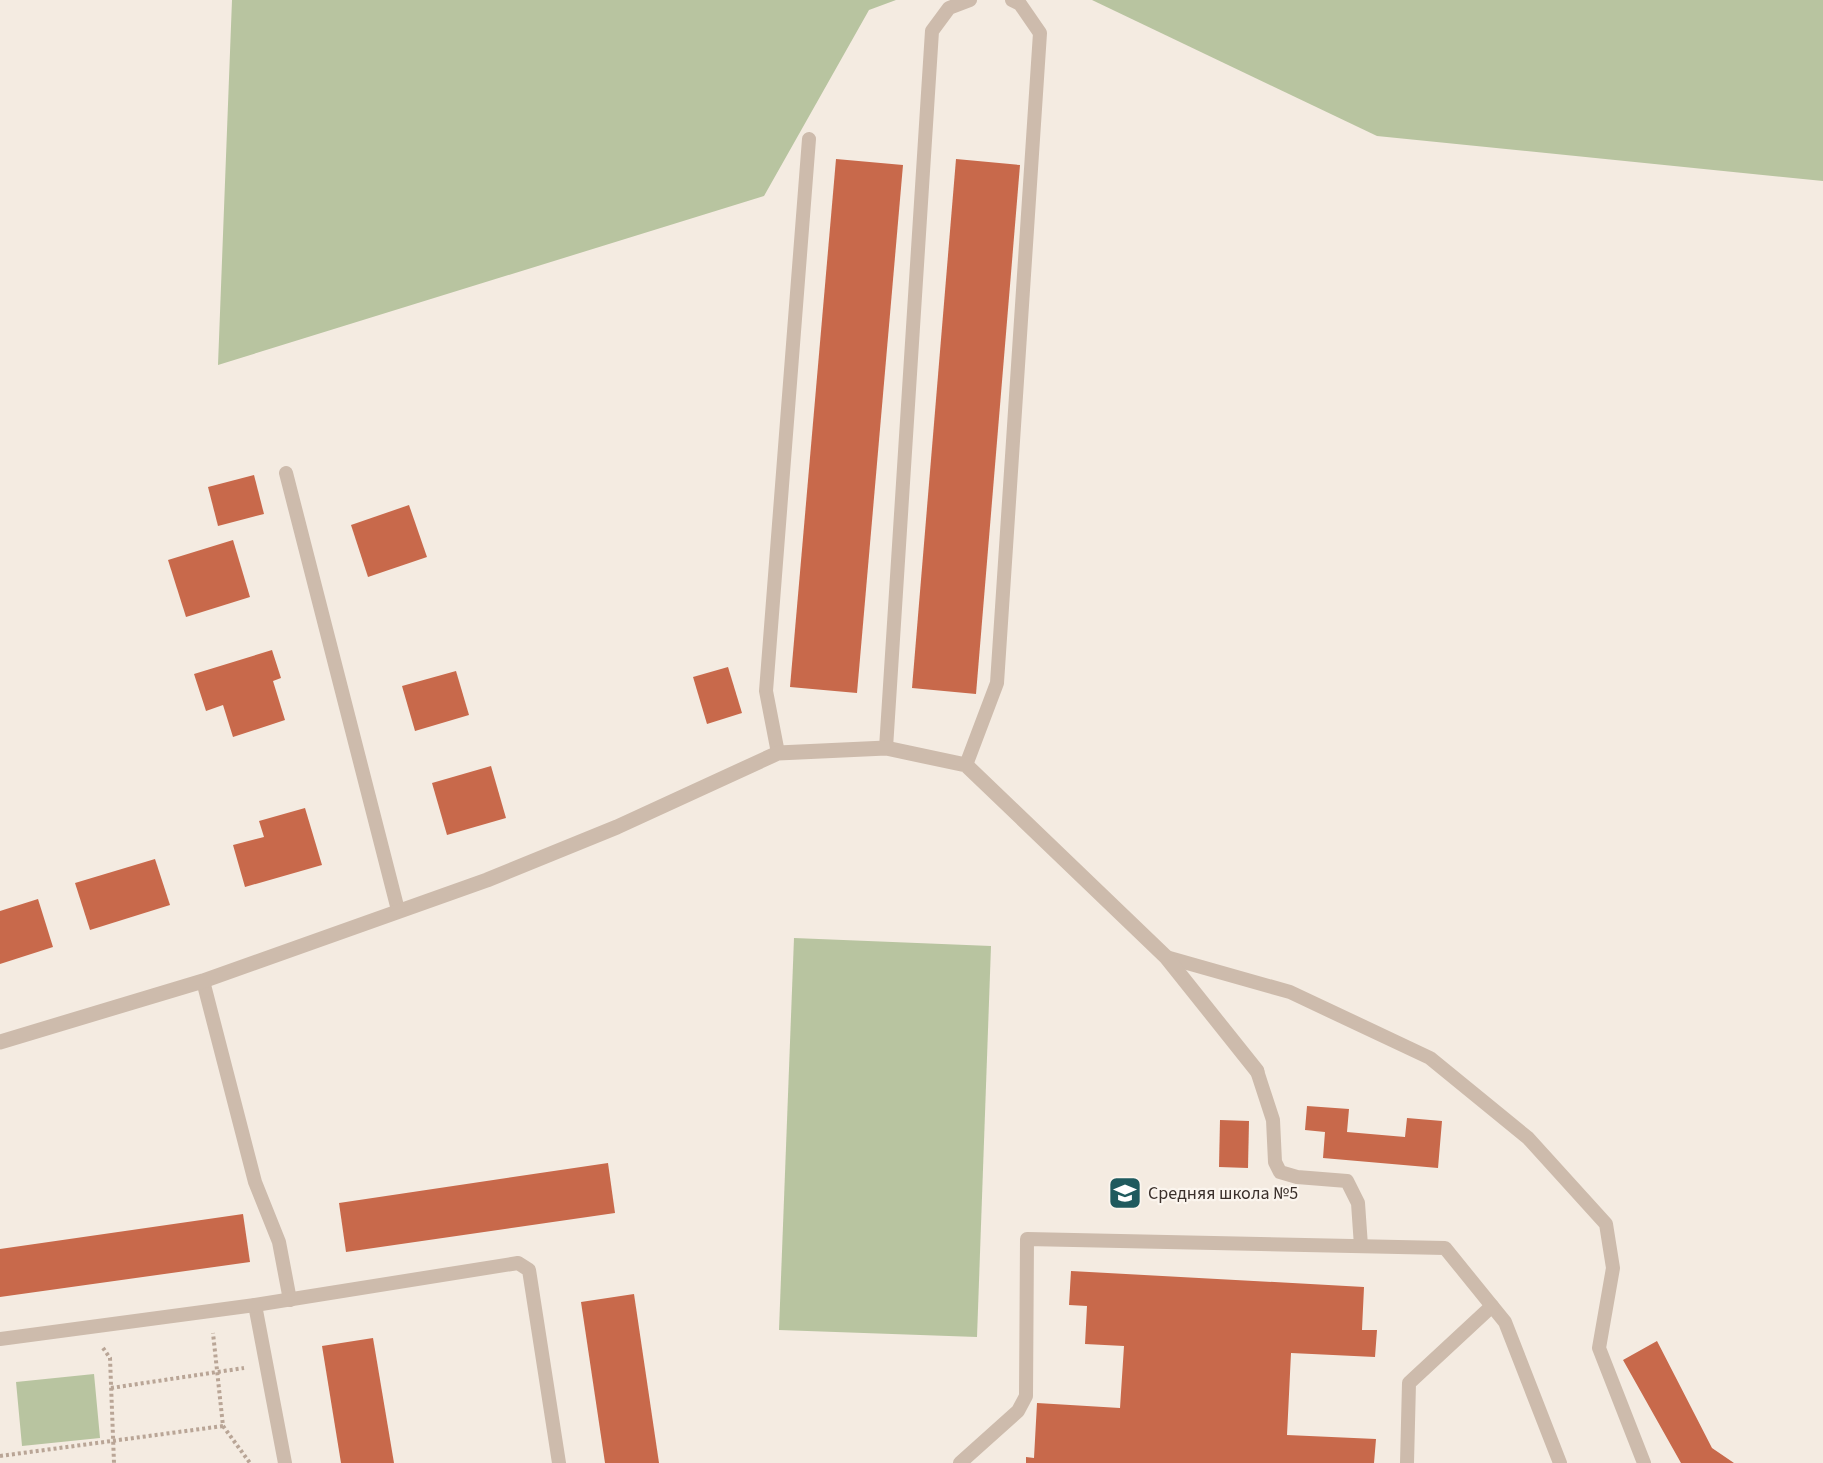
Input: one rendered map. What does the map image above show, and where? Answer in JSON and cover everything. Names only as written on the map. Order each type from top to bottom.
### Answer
[{"type":"street","points":[[0,1042],[203,981],[487,880],[617,827],[778,753],[886,748],[966,765],[1166,957],[1257,1071]]},
{"type":"lane","points":[[886,748],[932,31],[950,8],[970,0]]},
{"type":"lane","points":[[966,765],[998,683],[1040,33],[1020,4],[1012,0]]},
{"type":"lane","points":[[778,753],[766,691],[809,139]]},
{"type":"lane","points":[[286,474],[398,910]]},
{"type":"lane","points":[[1166,957],[1290,992],[1430,1058],[1528,1138],[1606,1224],[1613,1268],[1599,1348],[1644,1463]]},
{"type":"lane","points":[[203,981],[255,1182],[279,1242],[290,1300]]},
{"type":"lane","points":[[1257,1071],[1273,1120],[1275,1162],[1280,1172],[1297,1177],[1347,1181],[1358,1203],[1361,1246]]},
{"type":"lane","points":[[960,1463],[1018,1411],[1026,1395],[1027,1239],[1445,1248],[1504,1322],[1560,1463]]},
{"type":"lane","points":[[0,1339],[290,1300],[518,1263],[529,1270],[560,1463]]},
{"type":"lane","points":[[255,1305],[285,1463]]},
{"type":"lane","points":[[1407,1463],[1409,1383],[1492,1306]]},
{"type":"path","points":[[211,1311],[223,1426],[250,1463]]},
{"type":"path","points":[[90,1327],[110,1358],[114,1463]]},
{"type":"path","points":[[111,1388],[267,1365]]},
{"type":"path","points":[[0,1456],[223,1426]]},
{"type":"green space","points":[[232,0],[896,0],[869,10],[764,196],[218,365]]},
{"type":"green space","points":[[1092,0],[1823,0],[1823,181],[1377,136]]},
{"type":"green space","points":[[794,938],[991,946],[977,1337],[779,1330]]},
{"type":"green space","points":[[94,1374],[100,1438],[22,1446],[16,1382]]},
{"type":"building","points":[[836,159],[903,165],[857,693],[790,687]]},
{"type":"building","points":[[956,159],[1020,165],[976,694],[912,688]]},
{"type":"building","points":[[254,475],[264,514],[218,526],[208,487]]},
{"type":"building","points":[[409,505],[427,557],[368,577],[351,525]]},
{"type":"building","points":[[233,540],[250,597],[186,617],[168,560]]},
{"type":"building","points":[[272,650],[281,678],[273,681],[285,720],[233,737],[223,705],[206,711],[194,674]]},
{"type":"building","points":[[728,667],[742,713],[707,724],[693,677]]},
{"type":"building","points":[[456,671],[469,715],[415,731],[402,686]]},
{"type":"building","points":[[491,766],[506,818],[447,835],[432,783]]},
{"type":"building","points":[[305,808],[322,865],[245,887],[233,845],[264,837],[259,821]]},
{"type":"building","points":[[155,859],[170,905],[90,930],[75,883]]},
{"type":"building","points":[[38,899],[53,947],[0,964],[0,911]]},
{"type":"building","points":[[1307,1106],[1349,1109],[1347,1132],[1405,1137],[1407,1118],[1442,1121],[1438,1168],[1323,1158],[1325,1132],[1305,1130]]},
{"type":"building","points":[[1220,1120],[1249,1121],[1248,1168],[1219,1167]]},
{"type":"building","points":[[608,1163],[615,1213],[346,1252],[339,1203]]},
{"type":"building","points":[[243,1214],[250,1262],[0,1297],[0,1249]]},
{"type":"building","points":[[1071,1271],[1364,1287],[1362,1330],[1377,1330],[1375,1357],[1291,1353],[1287,1435],[1376,1439],[1374,1463],[1026,1463],[1026,1457],[1034,1458],[1037,1403],[1120,1408],[1124,1346],[1085,1344],[1087,1306],[1069,1305]]},
{"type":"building","points":[[634,1294],[659,1463],[605,1463],[581,1302]]},
{"type":"building","points":[[373,1338],[394,1463],[341,1463],[322,1346]]},
{"type":"building","points":[[1657,1341],[1712,1448],[1734,1463],[1681,1463],[1623,1360]]},
{"type":"place","name":"Средняя школа №5","points":[[1125,1193]]}]
